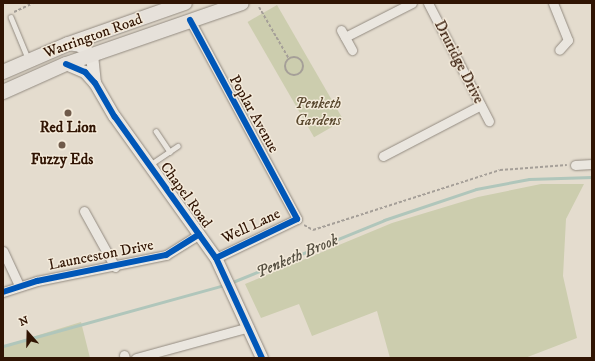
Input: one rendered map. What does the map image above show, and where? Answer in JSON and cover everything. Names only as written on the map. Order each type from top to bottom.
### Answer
[{"type":"main road","name":"Warrington Road","points":[[3,72],[68,44],[185,3]]},
{"type":"main road","name":"Warrington Road","points":[[3,92],[66,64],[242,3]]},
{"type":"street","points":[[352,50],[343,34],[412,3]]},
{"type":"street","name":"Druridge Drive","points":[[428,3],[489,121]]},
{"type":"street","points":[[552,3],[568,40],[559,50]]},
{"type":"street","name":"Poplar Avenue","points":[[190,20],[297,219]]},
{"type":"street","points":[[68,44],[80,46],[92,55]]},
{"type":"street","name":"Chapel Road","points":[[92,55],[95,83]]},
{"type":"street","name":"Chapel Road","points":[[66,64],[85,72],[95,83],[149,165],[216,258],[227,277],[262,358]]},
{"type":"street","points":[[383,156],[481,105]]},
{"type":"street","points":[[575,165],[592,164]]},
{"type":"street","points":[[84,211],[115,267]]},
{"type":"street","name":"Well Lane","points":[[216,258],[297,219]]},
{"type":"street","name":"Launceston Drive","points":[[3,292],[19,286],[115,267],[166,255],[199,234]]},
{"type":"street","points":[[3,251],[19,286]]},
{"type":"street","points":[[136,358],[248,327]]},
{"type":"lane","points":[[11,17],[28,60]]},
{"type":"lane","points":[[156,131],[170,152]]},
{"type":"lane","points":[[149,165],[178,146]]},
{"type":"path","points":[[11,17],[11,14],[33,3]]},
{"type":"path","points":[[259,7],[289,59],[286,71],[298,74],[302,63],[298,59],[289,59]]},
{"type":"green space","name":"Penketh Gardens","points":[[277,5],[344,120],[314,137],[248,22]]},
{"type":"green space","points":[[541,184],[584,184],[566,219],[563,276],[577,338],[525,358],[390,358],[377,311],[312,336],[299,304],[261,318],[245,284],[392,223],[478,197]]},
{"type":"green space","points":[[81,322],[90,358],[3,358],[3,346]]},
{"type":"waterway","name":"Penketh Brook","points":[[230,283],[384,220],[476,189],[529,179],[592,177]]},
{"type":"waterway","name":"Penketh Brook","points":[[3,346],[225,285]]},
{"type":"cycle path","points":[[190,20],[297,219],[216,258]]},
{"type":"cycle path","points":[[66,64],[85,72],[95,83],[115,117],[216,258],[262,358]]},
{"type":"cycle path","points":[[3,292],[37,281],[166,255],[199,234]]},
{"type":"place","name":"Red Lion","points":[[68,113]]},
{"type":"place","name":"Fuzzy Eds","points":[[62,145]]}]
